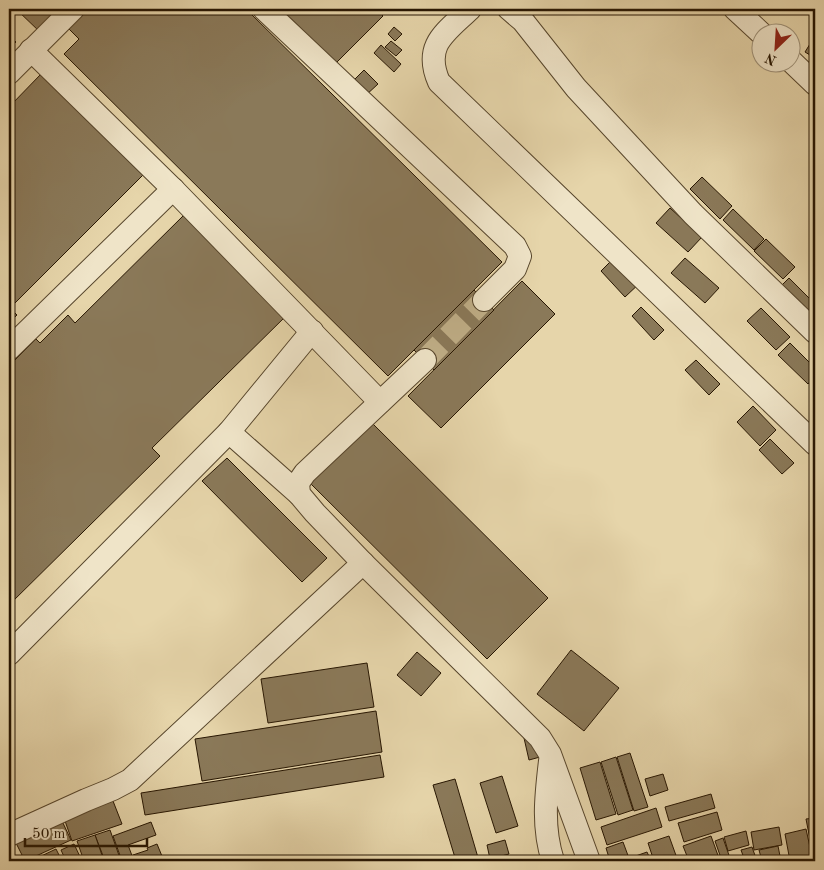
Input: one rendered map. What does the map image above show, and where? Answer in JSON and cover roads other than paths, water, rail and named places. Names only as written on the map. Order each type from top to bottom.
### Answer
[{"type":"lane","points":[[9,72],[73,9]]},
{"type":"lane","points":[[264,9],[515,246],[520,256],[515,268],[484,300]]},
{"type":"lane","points":[[470,9],[439,39],[434,50],[433,61],[439,82],[815,444]]},
{"type":"lane","points":[[509,9],[523,21],[576,88],[693,214],[815,332]]},
{"type":"lane","points":[[735,9],[752,25]]},
{"type":"lane","points":[[31,50],[173,189],[380,402]]},
{"type":"lane","points":[[802,72],[815,84]]},
{"type":"lane","points":[[9,349],[173,189]]},
{"type":"lane","points":[[9,654],[229,432],[312,331]]},
{"type":"lane","points":[[298,494],[298,483],[305,473],[425,360]]},
{"type":"lane","points":[[229,432],[298,494],[363,563],[540,738],[550,754],[589,861]]},
{"type":"lane","points":[[9,835],[130,780],[363,563]]},
{"type":"lane","points":[[550,754],[545,809],[546,830],[553,861]]},
{"type":"tunnel","points":[[425,360],[484,300]]}]
